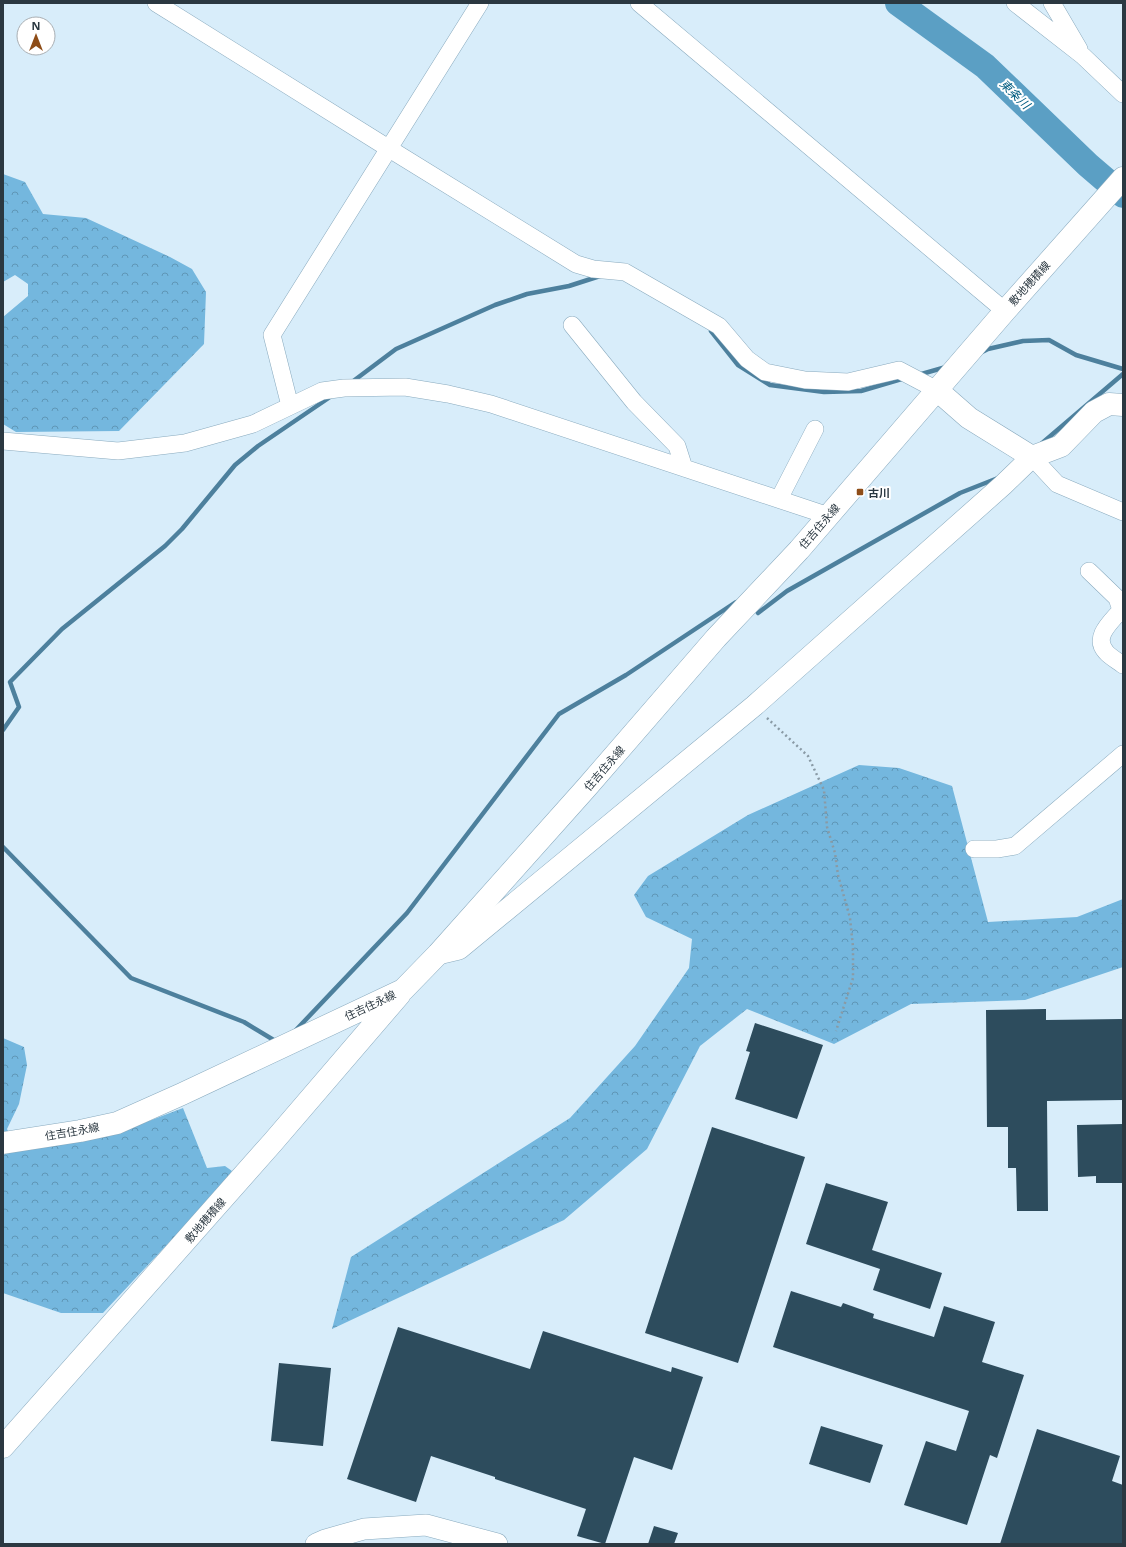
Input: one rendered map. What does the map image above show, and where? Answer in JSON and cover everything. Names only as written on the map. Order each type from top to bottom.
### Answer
[{"type":"main road","name":"敷地穂積線","points":[[936,390],[1123,178]]},
{"type":"main road","points":[[936,390],[969,418],[1032,457],[1061,446],[1094,412],[1109,404],[1123,405]]},
{"type":"main road","name":"住吉住永線","points":[[3,1143],[117,1123],[403,990],[438,954],[587,787],[716,638],[799,550],[936,390]]},
{"type":"main road","name":"敷地穂積線","points":[[3,1447],[278,1137],[403,990]]},
{"type":"street","points":[[156,3],[576,264],[593,269],[626,272],[719,326],[747,359],[765,372],[805,380],[848,382],[899,370],[936,390]]},
{"type":"street","points":[[290,406],[272,335],[480,3]]},
{"type":"street","points":[[639,3],[1005,311]]},
{"type":"street","points":[[1015,3],[1083,56],[1123,94]]},
{"type":"street","points":[[1052,3],[1083,56]]},
{"type":"street","points":[[572,325],[634,402],[677,446],[684,468]]},
{"type":"street","points":[[3,441],[118,452],[185,443],[253,424],[322,391],[344,388],[405,388],[448,394],[491,404],[829,516]]},
{"type":"street","points":[[779,499],[815,429]]},
{"type":"street","points":[[438,954],[458,949],[754,706],[997,490],[1032,457],[1057,484],[1123,512]]},
{"type":"street","points":[[1089,572],[1117,598],[1121,610],[1103,631],[1101,643],[1105,652],[1123,666]]},
{"type":"street","points":[[974,849],[997,849],[1015,846],[1123,754]]},
{"type":"street","points":[[316,1544],[364,1529],[426,1525],[497,1544]]},
{"type":"path","points":[[754,706],[808,756],[824,790],[827,827],[835,853],[838,875],[850,918],[853,946],[853,978],[836,1031]]},
{"type":"green space","points":[[3,174],[25,182],[43,214],[86,218],[170,257],[192,269],[206,292],[204,344],[119,431],[16,432],[3,424],[3,317],[28,296],[28,284],[15,275],[3,282]]},
{"type":"green space","points":[[859,765],[899,768],[952,786],[988,922],[1077,917],[1123,899],[1123,967],[1025,1000],[911,1004],[834,1044],[747,1009],[700,1046],[647,1149],[564,1220],[332,1329],[351,1257],[570,1118],[635,1046],[689,968],[692,939],[646,917],[634,895],[648,876],[748,815]]},
{"type":"green space","points":[[3,1038],[24,1047],[27,1065],[19,1104],[7,1129],[10,1135],[3,1136]]},
{"type":"green space","points":[[183,1108],[207,1168],[225,1166],[232,1171],[221,1187],[103,1313],[61,1313],[3,1293],[3,1155],[18,1148],[120,1132]]},
{"type":"building","points":[[1046,1009],[1046,1020],[1123,1019],[1123,1100],[1047,1101],[1048,1211],[1017,1211],[1016,1168],[1008,1168],[1008,1127],[987,1127],[986,1010]]},
{"type":"building","points":[[755,1023],[823,1045],[797,1119],[735,1099],[750,1052],[746,1051]]},
{"type":"building","points":[[1123,1124],[1123,1183],[1096,1183],[1096,1176],[1078,1177],[1077,1125]]},
{"type":"building","points":[[712,1127],[805,1157],[738,1363],[645,1333]]},
{"type":"building","points":[[826,1183],[888,1202],[872,1250],[942,1273],[930,1309],[873,1290],[880,1269],[806,1244]]},
{"type":"building","points":[[791,1291],[841,1307],[843,1303],[874,1314],[873,1318],[934,1337],[944,1306],[995,1322],[982,1362],[1024,1375],[997,1458],[990,1455],[967,1525],[904,1505],[926,1441],[956,1451],[969,1411],[773,1347]]},
{"type":"building","points":[[398,1327],[530,1369],[543,1331],[671,1372],[672,1367],[703,1377],[672,1470],[634,1457],[605,1544],[577,1536],[586,1509],[431,1456],[416,1502],[347,1479]]},
{"type":"building","points":[[279,1363],[331,1368],[323,1446],[271,1441]]},
{"type":"building","points":[[821,1426],[883,1445],[870,1483],[809,1464]]},
{"type":"building","points":[[1037,1429],[1120,1456],[1112,1481],[1123,1485],[1123,1544],[1000,1544]]},
{"type":"building","points":[[654,1526],[678,1533],[674,1544],[648,1544]]},
{"type":"waterway","name":"東条川","points":[[898,3],[985,66],[1088,165],[1123,195]]},
{"type":"waterway","points":[[352,382],[396,349],[495,305],[527,294],[569,286],[600,276]]},
{"type":"waterway","points":[[711,331],[738,365],[770,385],[824,392],[861,391],[905,378]]},
{"type":"waterway","points":[[982,352],[988,349],[1023,341],[1049,340],[1076,355],[1123,369]]},
{"type":"waterway","points":[[918,375],[946,367]]},
{"type":"waterway","points":[[1041,444],[1123,374]]},
{"type":"waterway","points":[[3,730],[19,707],[10,682],[62,629],[165,546],[182,529],[235,465],[258,446],[333,395]]},
{"type":"waterway","points":[[758,613],[787,591],[960,493],[998,478]]},
{"type":"waterway","points":[[295,1031],[407,913],[559,714],[626,675],[736,602]]},
{"type":"waterway","points":[[3,847],[131,978],[244,1022],[277,1042]]},
{"type":"place","name":"古川","points":[[860,492]]}]
